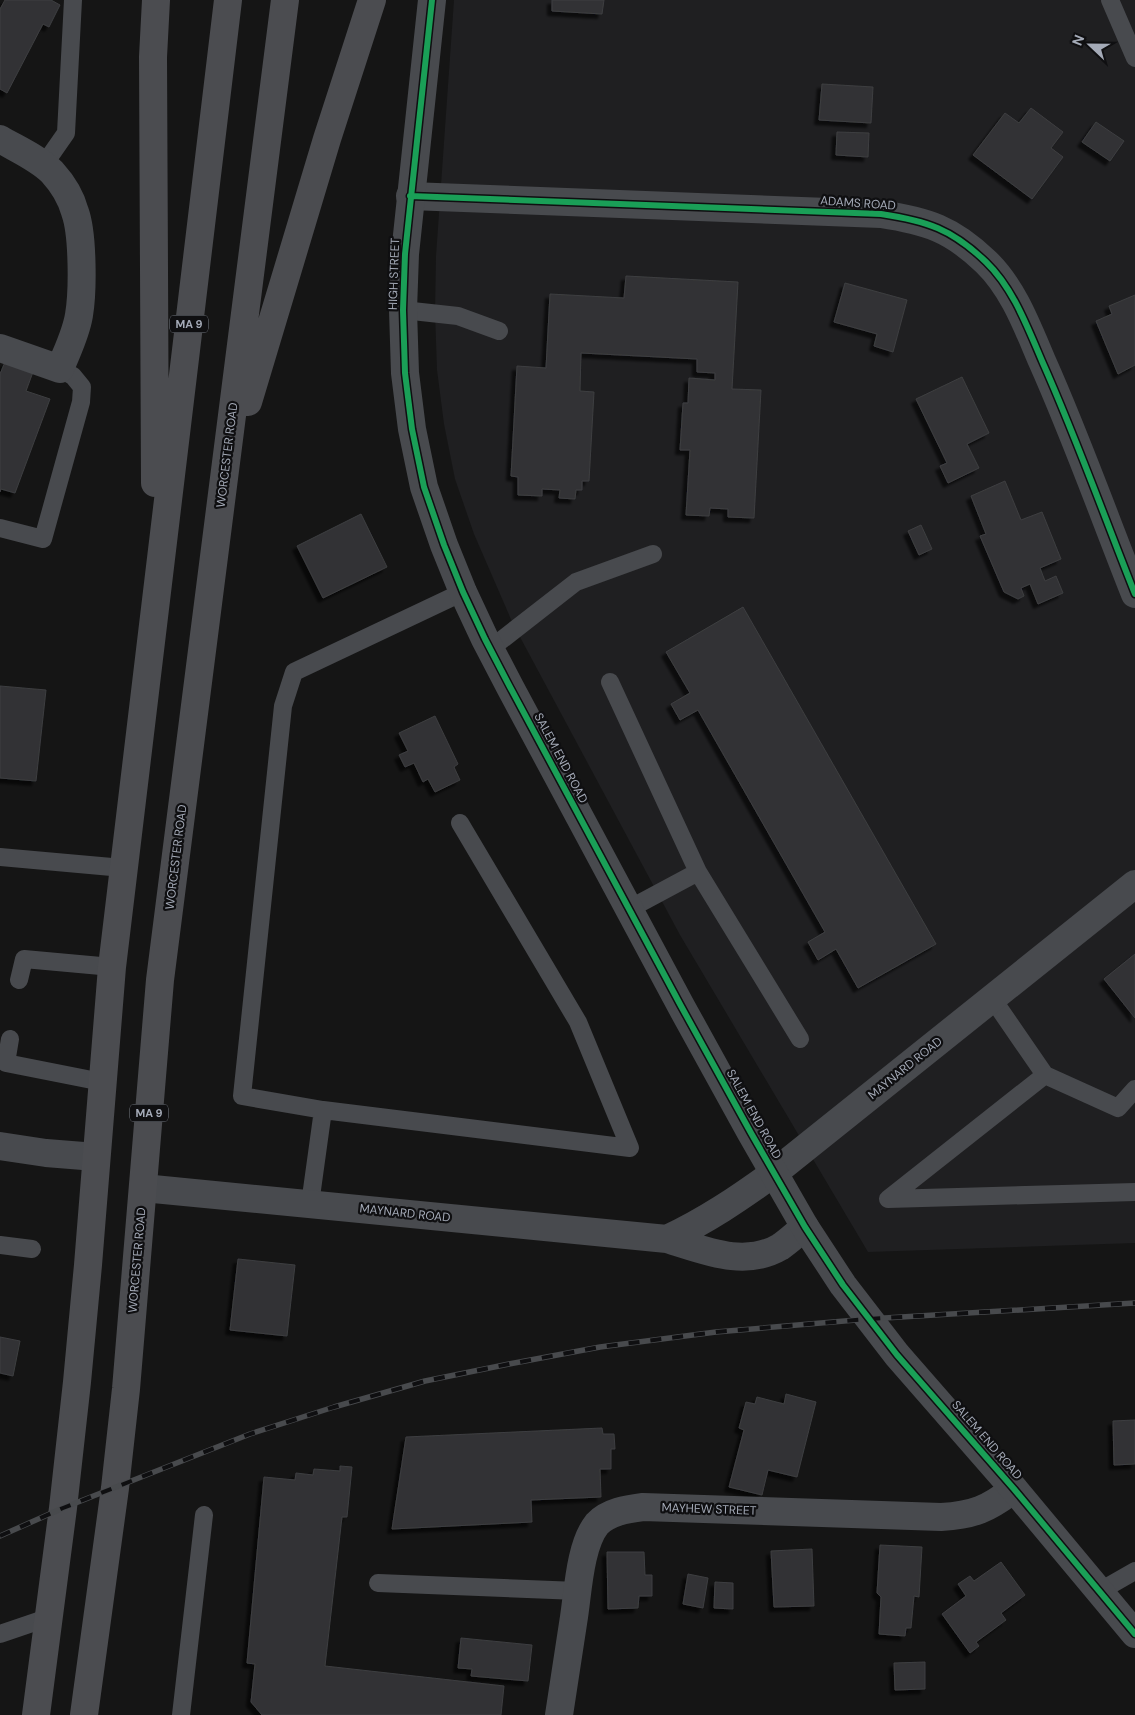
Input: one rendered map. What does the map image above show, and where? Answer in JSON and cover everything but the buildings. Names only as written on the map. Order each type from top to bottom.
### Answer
[{"type":"highway","points":[[150,648],[155,471],[153,57],[156,0]]},
{"type":"highway","name":"MA 9","points":[[36,1715],[50,1617],[77,1382],[112,967],[123,868],[228,0]]},
{"type":"highway","name":"WORCESTER ROAD","points":[[84,1715],[126,1388],[160,980],[285,0]]},
{"type":"highway","points":[[220,512],[236,445],[268,331],[372,0]]},
{"type":"street","name":"HIGH STREET","points":[[432,0],[404,254],[403,310],[405,373],[412,429],[424,487],[444,545]]},
{"type":"street","points":[[0,140],[30,156],[52,172],[67,192],[76,212],[80,238],[81,282],[79,314],[72,341],[60,369],[0,348]]},
{"type":"street","name":"ADAMS ROAD","points":[[410,196],[881,214],[911,218],[943,229],[987,263],[1005,285],[1020,311],[1053,386],[1135,594]]},
{"type":"street","name":"SALEM END ROAD","points":[[444,545],[463,592],[490,649],[629,909],[805,1227],[868,1319],[1135,1634]]},
{"type":"street","name":"MAYNARD ROAD","points":[[667,1239],[700,1223],[774,1173],[1135,884]]},
{"type":"street","points":[[0,1146],[46,1153],[96,1157]]},
{"type":"street","name":"MAYNARD ROAD","points":[[143,1188],[667,1239],[736,1257],[757,1256],[780,1246],[805,1227]]},
{"type":"street","name":"MAYHEW STREET","points":[[559,1715],[583,1560],[593,1531],[598,1523],[608,1516],[624,1510],[643,1507],[941,1517],[964,1516],[1001,1499],[1014,1489]]},
{"type":"lane","points":[[43,166],[66,133],[73,0]]},
{"type":"lane","points":[[1110,0],[1135,58]]},
{"type":"lane","points":[[403,310],[458,316],[499,331]]},
{"type":"lane","points":[[0,528],[43,539],[81,402],[82,387],[73,376],[60,369]]},
{"type":"lane","points":[[490,649],[576,582],[653,554]]},
{"type":"lane","points":[[460,823],[578,1022],[630,1148],[322,1110],[242,1096],[283,706],[294,672],[463,592]]},
{"type":"lane","points":[[610,682],[698,872],[800,1039]]},
{"type":"lane","points":[[0,857],[123,868]]},
{"type":"lane","points":[[629,909],[698,872]]},
{"type":"lane","points":[[19,980],[24,959],[112,967]]},
{"type":"lane","points":[[992,998],[1045,1075],[1118,1108],[1135,1089]]},
{"type":"lane","points":[[10,1039],[3,1063],[102,1082]]},
{"type":"lane","points":[[1045,1075],[888,1199],[1135,1192]]},
{"type":"lane","points":[[310,1204],[322,1110]]},
{"type":"lane","points":[[0,1245],[32,1249]]},
{"type":"lane","points":[[180,1715],[204,1515]]},
{"type":"lane","points":[[1100,1591],[1135,1571]]},
{"type":"lane","points":[[378,1583],[578,1591]]},
{"type":"lane","points":[[0,1634],[50,1617]]},
{"type":"shaded area","points":[[454,0],[1135,0],[1135,1243],[868,1252],[680,935],[513,624],[474,534],[455,479],[444,424],[437,370],[435,312],[436,256]]},
{"type":"railway","points":[[0,1536],[63,1508],[250,1434],[425,1381],[600,1347],[716,1332],[868,1319],[1135,1303]]},
{"type":"cycle path","points":[[432,0],[405,254],[403,310],[405,373],[412,429],[424,487],[463,592],[510,687],[681,1006],[805,1227],[843,1285],[897,1355],[1014,1489],[1135,1634]]},
{"type":"cycle path","points":[[410,196],[881,214],[912,220],[950,234],[974,251],[996,272],[1019,308],[1067,419],[1135,594]]}]
